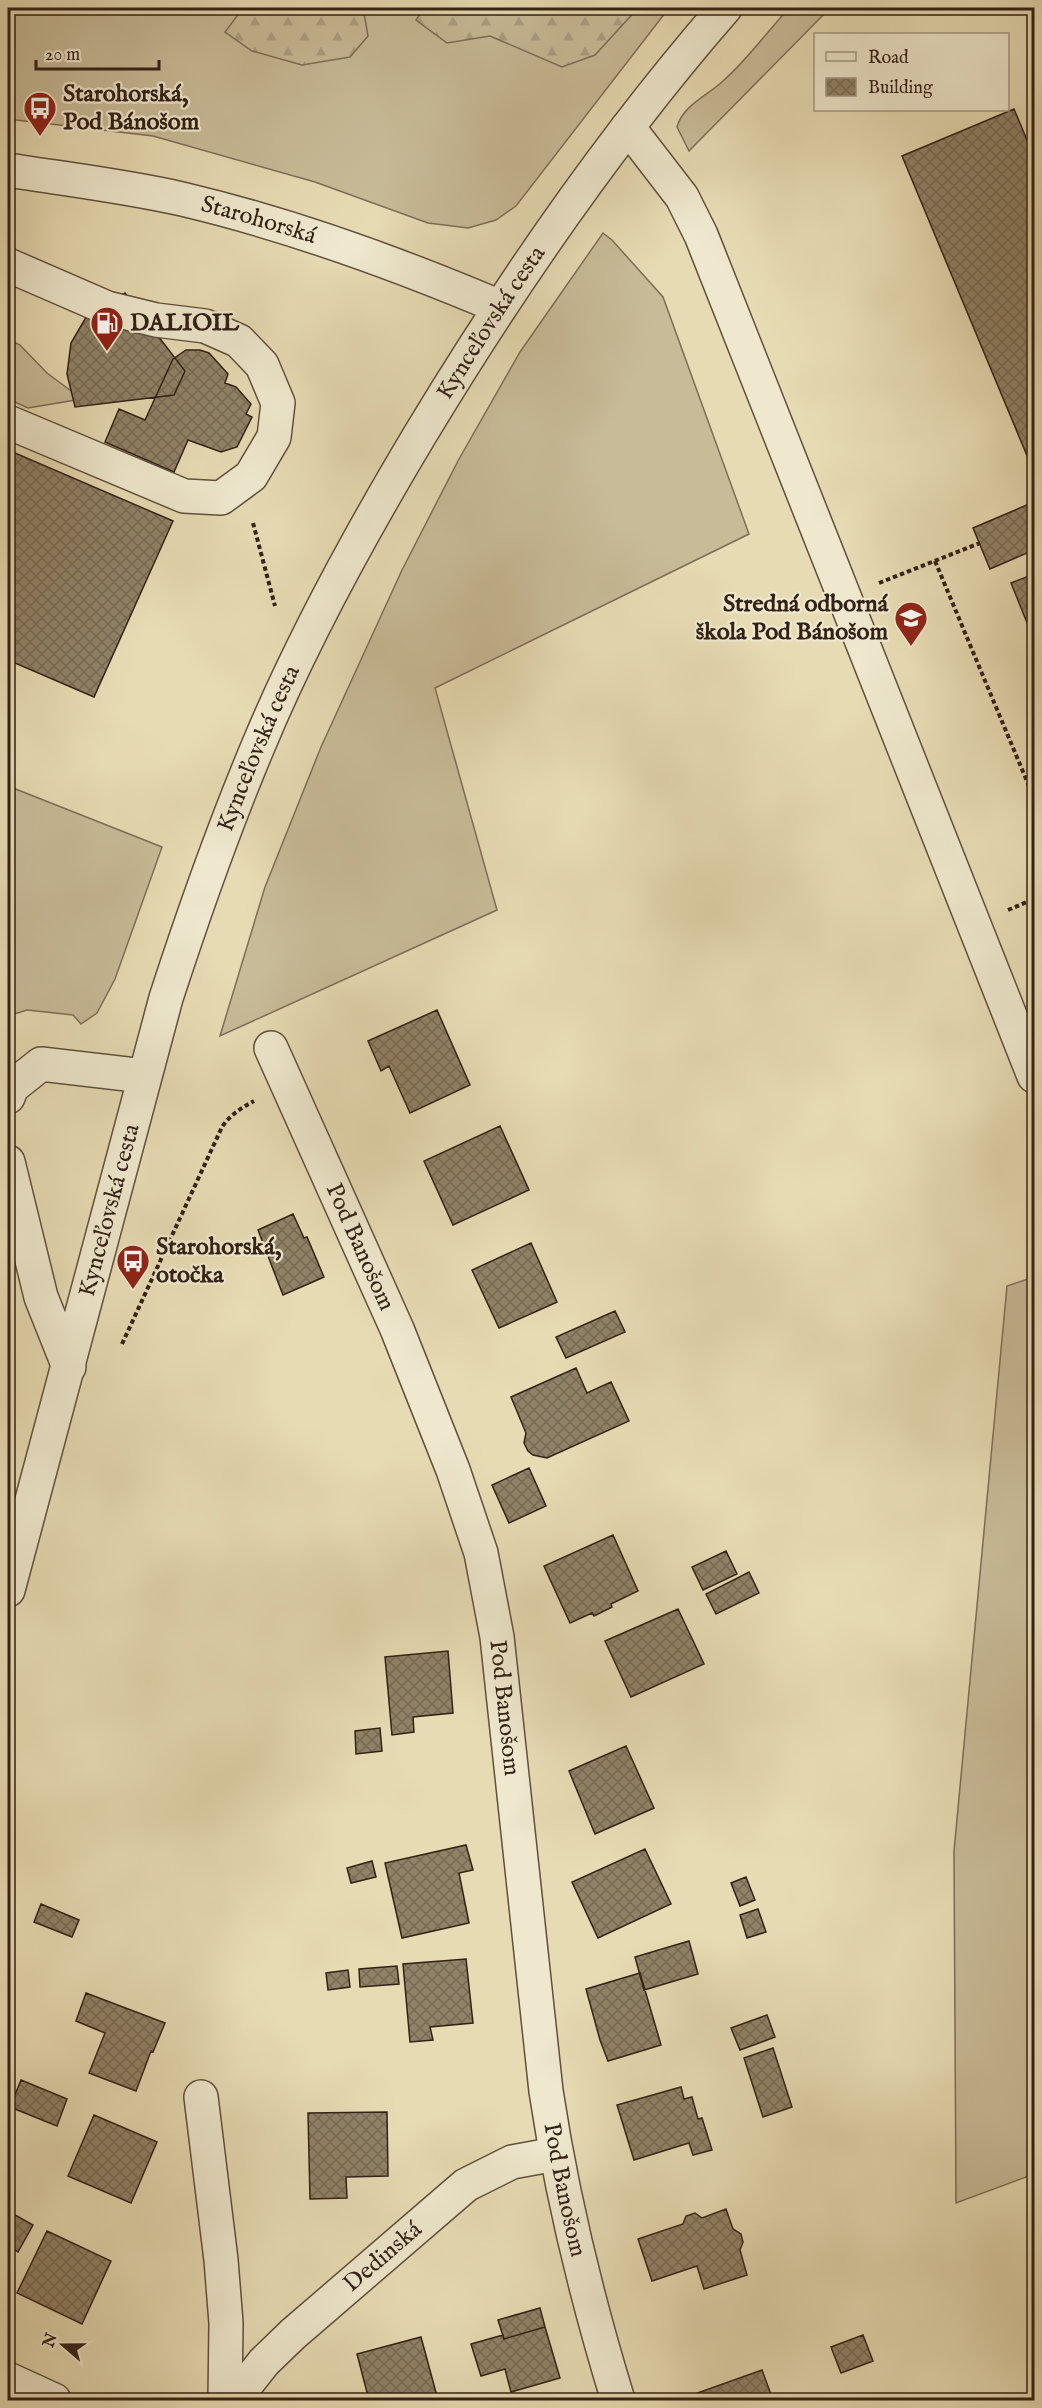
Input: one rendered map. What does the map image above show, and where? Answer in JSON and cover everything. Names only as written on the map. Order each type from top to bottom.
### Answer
[{"type":"street","name":"Kynceľovská cesta","points":[[8,1590],[69,1367],[144,1076],[193,916],[260,742],[302,650],[351,556],[400,468],[500,307],[561,216],[628,127],[725,8]]},
{"type":"street","points":[[628,127],[682,197],[701,235],[1035,1076]]},
{"type":"street","name":"Starohorská","points":[[8,170],[180,199],[288,227],[399,265],[500,307]]},
{"type":"street","points":[[8,265],[107,308],[156,320],[205,326],[239,341],[262,365],[278,403],[274,437],[251,476],[221,498],[184,496],[8,422]]},
{"type":"street","name":"Pod Banošom","points":[[271,1048],[396,1329],[453,1470],[481,1553],[497,1637],[546,2091],[556,2154],[591,2314],[618,2400]]},
{"type":"street","points":[[8,1097],[12,1087],[41,1064],[144,1076]]},
{"type":"street","points":[[8,1162],[41,1297],[69,1367]]},
{"type":"street","points":[[201,2097],[222,2270],[226,2323],[225,2400]]},
{"type":"street","name":"Dedinská","points":[[234,2400],[264,2362],[293,2334],[466,2185],[512,2162],[556,2154]]},
{"type":"street","points":[[8,2379],[54,2400]]},
{"type":"path","points":[[245,481],[258,547],[275,606]]},
{"type":"path","points":[[898,576],[980,543]]},
{"type":"path","points":[[935,561],[1035,798]]},
{"type":"path","points":[[1023,904],[1035,899]]},
{"type":"path","points":[[122,1344],[222,1127],[241,1108],[287,1084]]},
{"type":"green space","points":[[8,8],[669,8],[516,206],[496,220],[468,228],[428,223],[315,182],[153,136],[8,119]]},
{"type":"green space","points":[[243,8],[352,8],[364,13],[368,36],[350,57],[302,65],[252,51],[225,32]]},
{"type":"green space","points":[[424,8],[549,8],[556,13],[583,8],[638,8],[595,55],[562,67],[490,36],[447,43],[416,20]]},
{"type":"green space","points":[[789,8],[830,8],[689,151],[677,127],[684,113],[732,73]]},
{"type":"green space","points":[[603,233],[663,297],[749,534],[435,688],[497,910],[220,1036],[265,887],[321,747],[402,570],[459,459],[520,352]]},
{"type":"green space","points":[[8,339],[20,345],[47,373],[82,399],[28,408],[8,399]]},
{"type":"green space","points":[[8,786],[162,847],[115,979],[97,1013],[81,1024],[73,1015],[27,1010],[8,1016]]},
{"type":"green space","points":[[1034,1277],[1034,2174],[956,2203],[954,1851],[1007,1286]]},
{"type":"building","points":[[1014,109],[1034,157],[1033,470],[902,156]]},
{"type":"building","points":[[125,293],[185,371],[174,395],[75,407],[67,374],[71,343],[89,312]]},
{"type":"building","points":[[186,350],[200,350],[209,353],[228,374],[225,383],[236,387],[251,404],[246,414],[252,417],[237,447],[221,452],[188,440],[174,472],[105,442],[119,409],[145,420],[173,359]]},
{"type":"building","points":[[8,450],[173,521],[94,697],[8,660]]},
{"type":"building","points":[[1034,502],[1034,550],[990,569],[973,528]]},
{"type":"building","points":[[1034,574],[1034,640],[1011,583]]},
{"type":"building","points":[[437,1010],[470,1085],[410,1113],[389,1066],[381,1071],[368,1041]]},
{"type":"building","points":[[500,1126],[529,1190],[453,1225],[424,1161]]},
{"type":"building","points":[[293,1214],[304,1238],[307,1237],[324,1277],[283,1295],[258,1230]]},
{"type":"building","points":[[531,1243],[557,1302],[499,1328],[472,1270]]},
{"type":"building","points":[[615,1311],[625,1332],[566,1358],[556,1337]]},
{"type":"building","points":[[576,1368],[587,1393],[611,1382],[629,1421],[547,1458],[533,1455],[524,1443],[526,1433],[511,1397]]},
{"type":"building","points":[[529,1468],[546,1506],[509,1523],[492,1485]]},
{"type":"building","points":[[613,1535],[638,1591],[611,1604],[612,1607],[594,1616],[592,1613],[570,1623],[544,1566]]},
{"type":"building","points":[[726,1551],[737,1574],[703,1590],[692,1567]]},
{"type":"building","points":[[749,1572],[759,1593],[716,1614],[706,1594]]},
{"type":"building","points":[[678,1609],[704,1664],[631,1697],[605,1641]]},
{"type":"building","points":[[448,1651],[453,1713],[413,1717],[414,1732],[392,1735],[385,1657]]},
{"type":"building","points":[[380,1728],[382,1751],[356,1754],[355,1731]]},
{"type":"building","points":[[626,1746],[654,1808],[595,1834],[569,1771]]},
{"type":"building","points":[[466,1845],[473,1870],[459,1873],[469,1923],[402,1938],[385,1863]]},
{"type":"building","points":[[645,1849],[671,1904],[598,1938],[572,1882]]},
{"type":"building","points":[[372,1861],[376,1877],[351,1883],[347,1868]]},
{"type":"building","points":[[746,1877],[755,1900],[740,1906],[731,1883]]},
{"type":"building","points":[[41,1904],[79,1920],[72,1937],[34,1922]]},
{"type":"building","points":[[758,1909],[766,1932],[747,1938],[740,1915]]},
{"type":"building","points":[[689,1941],[698,1974],[644,1990],[635,1957]]},
{"type":"building","points":[[466,1959],[473,2023],[430,2027],[433,2040],[410,2042],[403,1964]]},
{"type":"building","points":[[397,1966],[399,1984],[360,1987],[359,1969]]},
{"type":"building","points":[[348,1970],[350,1987],[328,1990],[326,1973]]},
{"type":"building","points":[[640,1973],[661,2045],[608,2061],[586,1989]]},
{"type":"building","points":[[86,1993],[165,2023],[153,2052],[151,2051],[136,2091],[89,2073],[105,2033],[76,2021]]},
{"type":"building","points":[[767,2015],[775,2037],[740,2050],[731,2028]]},
{"type":"building","points":[[773,2048],[792,2107],[763,2117],[744,2058]]},
{"type":"building","points":[[21,2080],[67,2099],[57,2126],[10,2107]]},
{"type":"building","points":[[681,2087],[684,2099],[692,2097],[698,2119],[702,2118],[712,2150],[693,2155],[689,2143],[634,2160],[617,2105]]},
{"type":"building","points":[[387,2112],[388,2176],[346,2177],[347,2198],[310,2199],[308,2113]]},
{"type":"building","points":[[94,2115],[157,2142],[131,2203],[68,2176]]},
{"type":"building","points":[[726,2209],[733,2229],[741,2234],[743,2242],[740,2250],[747,2275],[704,2289],[697,2266],[652,2281],[638,2239],[683,2224],[686,2216],[695,2213],[702,2218]]},
{"type":"building","points":[[8,2211],[33,2225],[18,2252],[8,2246]]},
{"type":"building","points":[[47,2231],[111,2261],[82,2324],[17,2293]]},
{"type":"building","points":[[540,2308],[545,2327],[504,2339],[498,2320]]},
{"type":"building","points":[[545,2327],[560,2378],[511,2392],[505,2369],[481,2376],[471,2344],[503,2335],[504,2339]]},
{"type":"building","points":[[863,2335],[873,2361],[841,2373],[831,2347]]},
{"type":"building","points":[[421,2337],[438,2400],[369,2400],[357,2354]]},
{"type":"building","points":[[762,2370],[773,2400],[694,2400],[692,2395]]},
{"type":"place","name":"Starohorská, Pod Bánošom","points":[[40,137]]},
{"type":"place","name":"DALIOIL","points":[[107,352]]},
{"type":"place","name":"Stredná odborná škola Pod Bánošom","points":[[911,647]]},
{"type":"place","name":"Starohorská, otočka","points":[[133,1290]]}]
